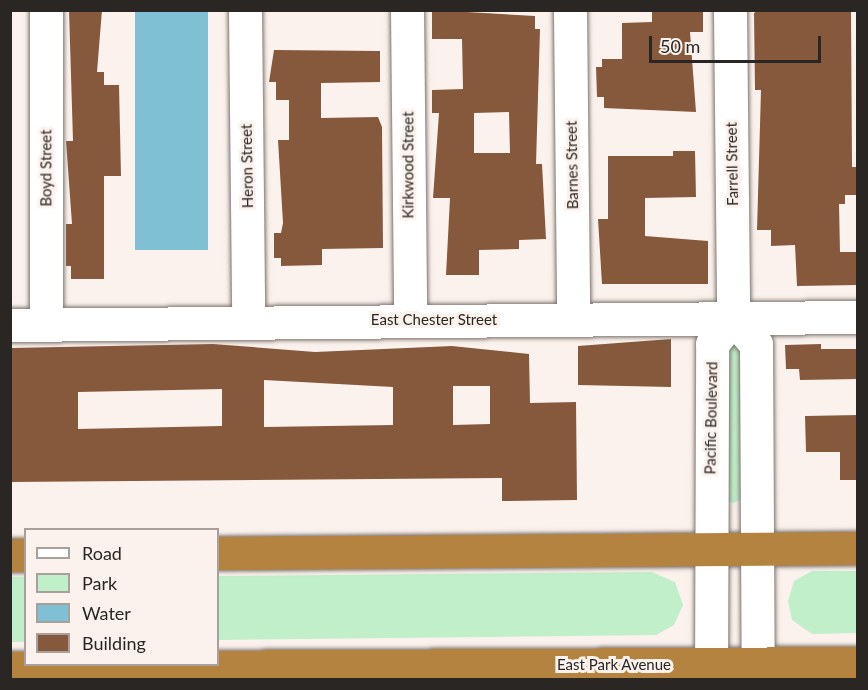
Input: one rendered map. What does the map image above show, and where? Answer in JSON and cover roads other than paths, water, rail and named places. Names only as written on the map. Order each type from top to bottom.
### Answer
[{"type":"highway","points":[[219,554],[858,548]]},
{"type":"highway","name":"East Park Avenue","points":[[10,668],[758,672],[858,663]]},
{"type":"street","name":"Boyd Street","points":[[46,10],[46,325]]},
{"type":"street","name":"Heron Street","points":[[245,10],[248,322]]},
{"type":"street","name":"Kirkwood Street","points":[[407,10],[410,320]]},
{"type":"street","name":"Barnes Street","points":[[570,10],[573,319]]},
{"type":"street","name":"Farrell Street","points":[[730,10],[733,318]]},
{"type":"street","name":"East Chester Street","points":[[10,325],[858,316]]},
{"type":"street","points":[[733,318],[756,344],[758,672]]},
{"type":"street","name":"Pacific Boulevard","points":[[711,672],[711,344],[733,318]]},
{"type":"water","points":[[135,11],[208,11],[208,250],[135,250]]}]
